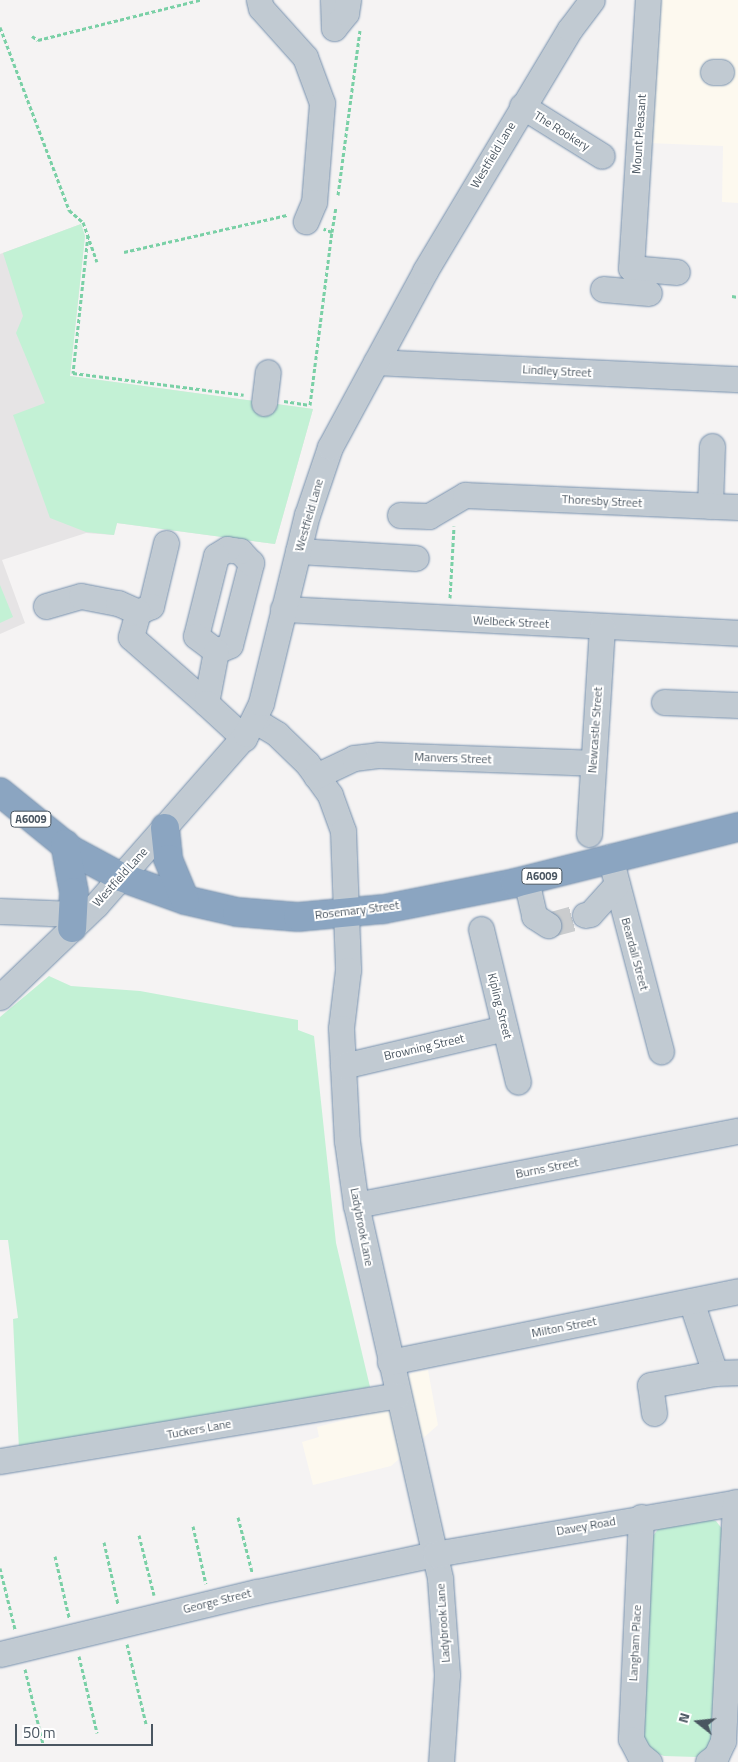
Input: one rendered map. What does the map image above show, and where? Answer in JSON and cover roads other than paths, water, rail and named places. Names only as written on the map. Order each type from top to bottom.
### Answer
[{"type":"highway","name":"Rosemary Street","points":[[0,792],[65,844],[121,877],[186,900],[237,912],[270,915],[344,913],[384,909],[526,880],[610,857],[738,827]]},
{"type":"highway","points":[[165,828],[168,859],[186,900]]},
{"type":"highway","points":[[65,844],[74,892],[73,921]]},
{"type":"street","points":[[259,0],[262,8],[305,57],[322,103],[314,202],[306,221]]},
{"type":"street","points":[[333,0],[334,28]]},
{"type":"street","points":[[305,57],[334,28],[346,12],[348,0]]},
{"type":"street","name":"Westfield Lane","points":[[0,996],[73,921],[121,877],[249,729],[284,609],[298,551],[330,447],[425,270],[522,106],[570,29],[592,0]]},
{"type":"street","name":"Mount Pleasant","points":[[619,283],[648,0]]},
{"type":"street","name":"The Rookery","points":[[522,106],[602,156]]},
{"type":"street","points":[[619,283],[678,272]]},
{"type":"street","points":[[619,283],[649,293]]},
{"type":"street","name":"Lindley Street","points":[[376,362],[738,379]]},
{"type":"street","points":[[267,400],[268,372]]},
{"type":"street","points":[[710,506],[712,446]]},
{"type":"street","name":"Thoresby Street","points":[[400,515],[429,516],[460,497],[738,507]]},
{"type":"street","points":[[46,606],[81,596],[118,603],[138,612],[151,606],[166,543]]},
{"type":"street","points":[[298,551],[416,558]]},
{"type":"street","name":"Welbeck Street","points":[[284,609],[738,633]]},
{"type":"street","name":"Ladybrook Lane","points":[[138,612],[132,637],[206,703],[249,729],[277,734],[316,776],[330,795],[343,831],[344,913],[348,970],[341,1028],[347,1140],[356,1205],[390,1362],[435,1554],[444,1615],[447,1675],[440,1762]]},
{"type":"street","name":"Newcastle Street","points":[[589,834],[602,627]]},
{"type":"street","points":[[206,703],[216,651]]},
{"type":"street","points":[[664,702],[738,705]]},
{"type":"street","name":"Manvers Street","points":[[316,776],[354,758],[378,756],[593,763]]},
{"type":"street","name":"Beardall Street","points":[[610,857],[596,901],[661,1052]]},
{"type":"street","points":[[526,880],[542,918]]},
{"type":"street","points":[[0,911],[73,921]]},
{"type":"street","name":"Kipling Street","points":[[481,929],[518,1082]]},
{"type":"street","name":"Browning Street","points":[[343,1066],[505,1028]]},
{"type":"street","name":"Burns Street","points":[[356,1205],[738,1131]]},
{"type":"street","name":"Milton Street","points":[[390,1362],[738,1291]]},
{"type":"street","points":[[654,1413],[650,1385],[726,1373],[691,1301]]},
{"type":"street","name":"Tuckers Lane","points":[[0,1460],[398,1395]]},
{"type":"street","points":[[708,1762],[716,1756],[724,1741],[737,1502]]},
{"type":"street","name":"Davey Road","points":[[435,1554],[640,1517],[737,1502]]},
{"type":"street","name":"Langham Place","points":[[640,1517],[631,1739],[639,1754],[649,1762]]},
{"type":"street","name":"George Street","points":[[0,1654],[257,1592],[435,1554]]},
{"type":"tunnel","points":[[548,925],[585,915]]}]
